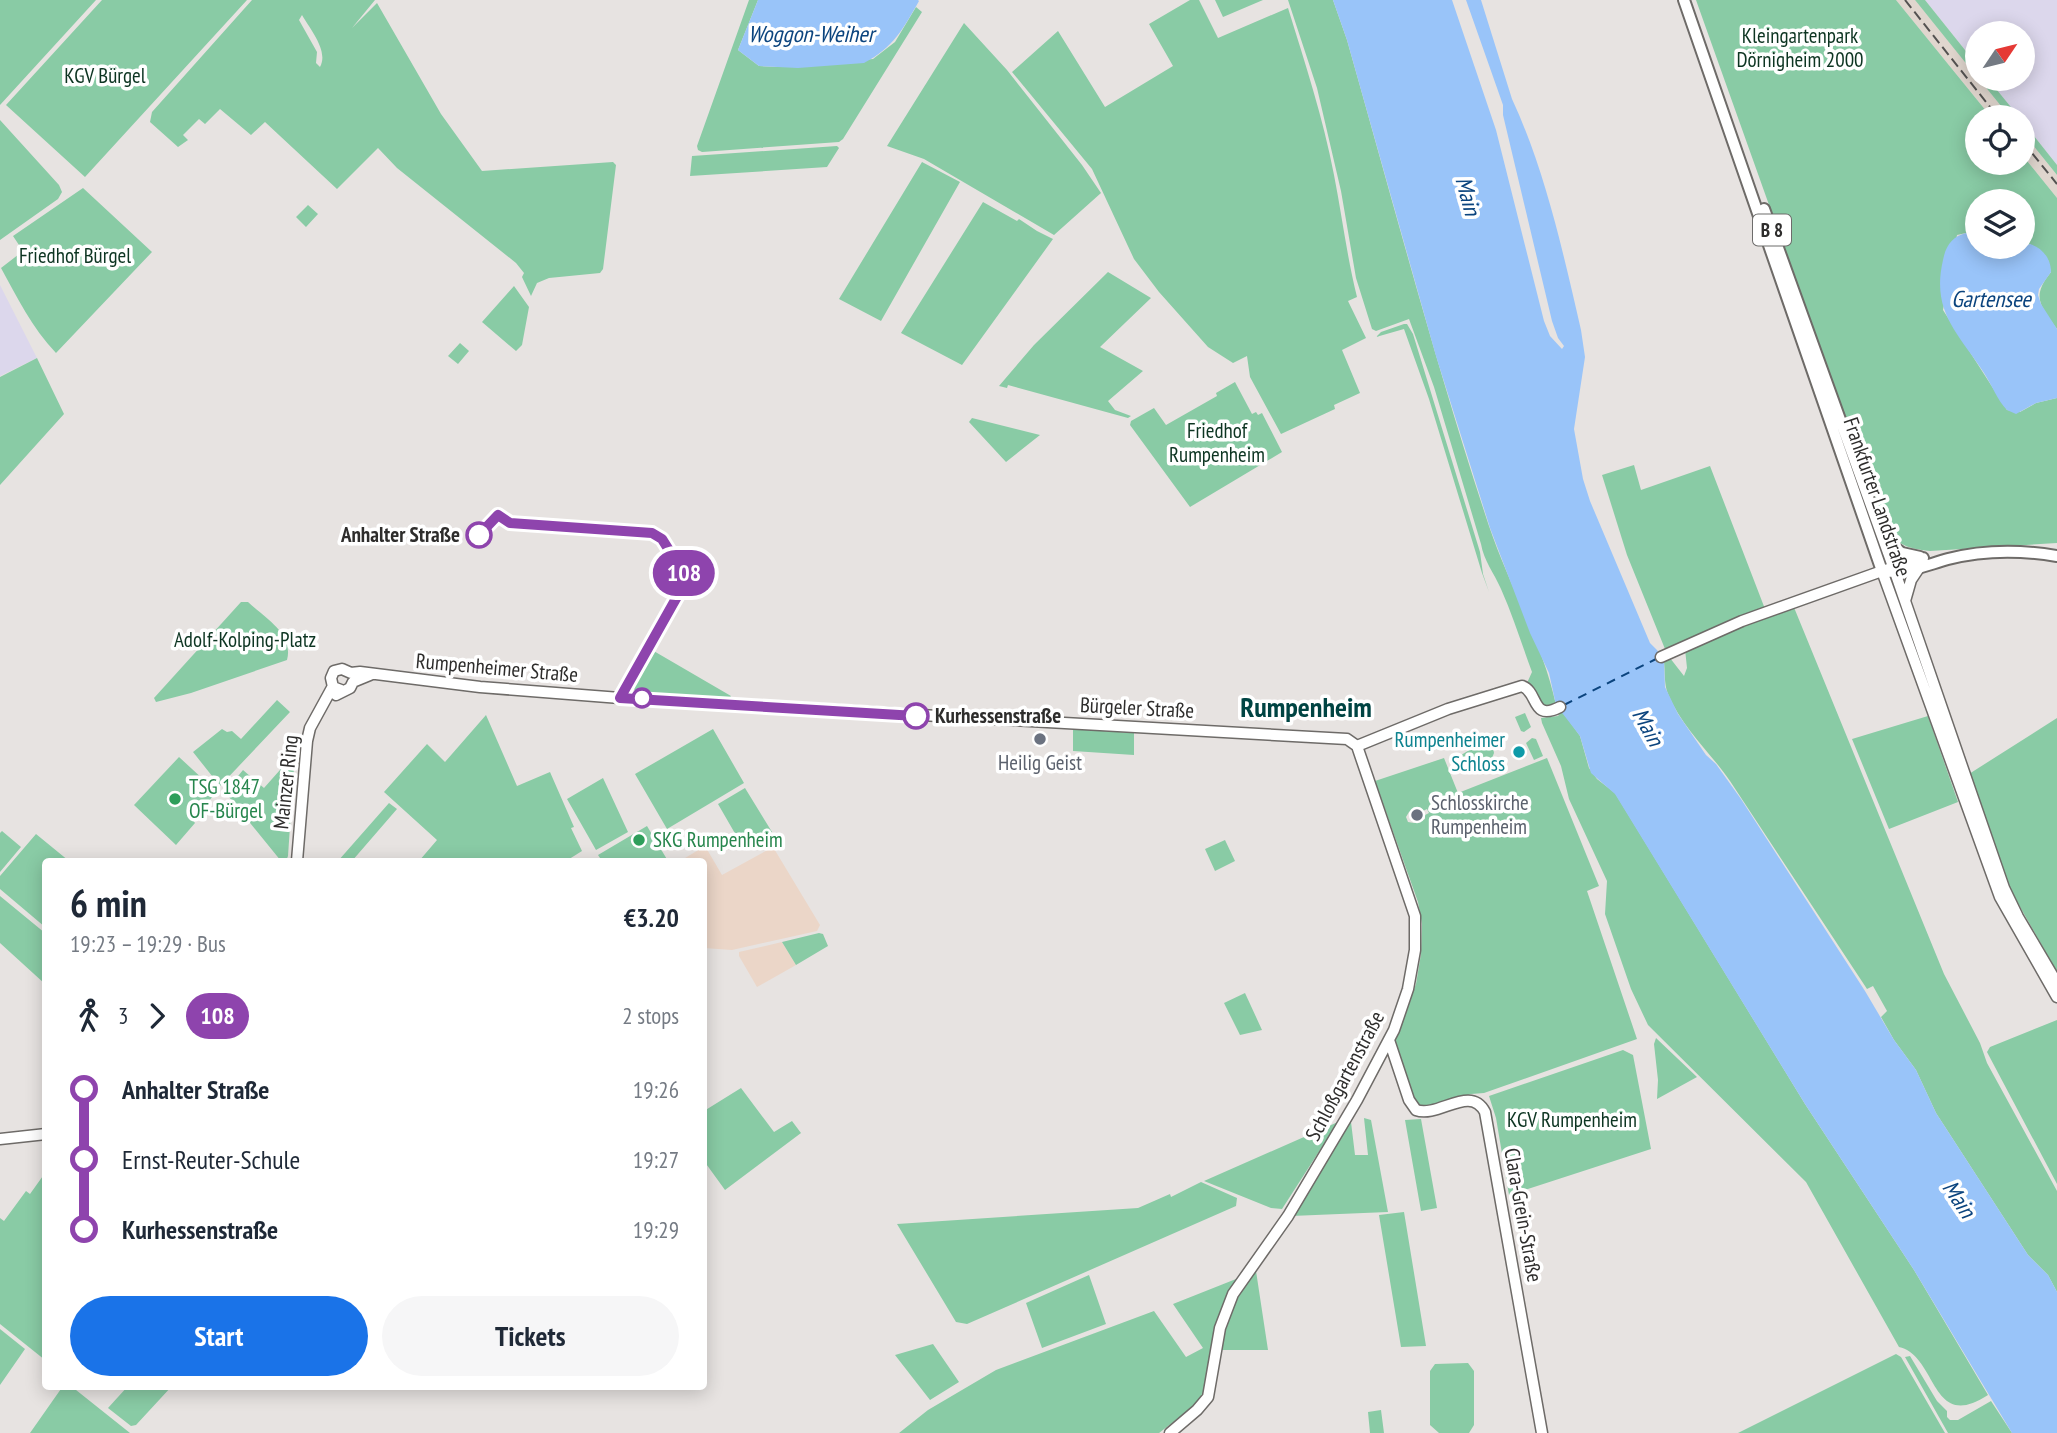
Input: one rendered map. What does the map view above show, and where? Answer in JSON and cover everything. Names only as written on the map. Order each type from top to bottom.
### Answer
[{"type":"main road","name":"B 8","points":[[1684,0],[1814,376],[1888,570]]},
{"type":"main road","name":"Frankfurter Landstraße","points":[[1691,0],[1883,539],[1888,570]]},
{"type":"main road","points":[[1883,539],[1921,563]]},
{"type":"main road","points":[[1888,570],[2005,552],[2057,556]]},
{"type":"street","points":[[1905,602],[1911,580],[1921,563]]},
{"type":"street","name":"Frankfurter Landstraße","points":[[1888,570],[1905,602],[2004,888],[2057,983]]},
{"type":"street","name":"Frankfurter Landstraße","points":[[1888,570],[2000,897],[2057,997]]},
{"type":"street","points":[[1661,657],[1733,624],[1888,570]]},
{"type":"street","points":[[344,669],[352,678],[348,689],[337,688],[331,678],[335,671],[344,669]]},
{"type":"street","name":"Rumpenheimer Straße","points":[[352,678],[370,675],[480,688],[620,698]]},
{"type":"street","points":[[1357,746],[1430,716],[1522,685],[1529,689],[1535,704],[1541,709],[1551,712],[1560,707]]},
{"type":"street","name":"Mainzer Ring","points":[[298,858],[306,745],[310,728],[337,688]]},
{"type":"street","name":"Bürgeler Straße","points":[[620,698],[1347,739],[1357,746]]},
{"type":"street","name":"Schloßgartenstraße","points":[[1170,1433],[1205,1401],[1211,1386],[1220,1328],[1230,1301],[1288,1216],[1357,1100],[1390,1040],[1404,1005],[1411,974],[1416,920],[1357,746]]},
{"type":"street","name":"Clara-Grein-Straße","points":[[1390,1040],[1413,1108],[1421,1112],[1430,1111],[1472,1100],[1479,1103],[1485,1112],[1542,1433]]},
{"type":"street","points":[[0,1139],[42,1134]]},
{"type":"shaded area","points":[[1896,0],[1915,0],[1965,62],[1965,85]]},
{"type":"shaded area","points":[[1925,0],[2057,0],[2057,165],[2035,137],[2035,105],[2009,105],[1998,91],[2035,91],[2035,21],[1965,21],[1965,50]]},
{"type":"shaded area","points":[[1970,91],[1989,91],[2000,105],[1981,105]]},
{"type":"shaded area","points":[[2035,148],[2057,175],[2057,198],[2035,171]]},
{"type":"shaded area","points":[[0,285],[37,358],[0,376]]},
{"type":"shaded area","points":[[705,846],[722,875],[773,847],[820,925],[817,931],[732,950],[707,948],[707,858],[685,858]]},
{"type":"shaded area","points":[[782,942],[796,965],[757,987],[739,952]]},
{"type":"green space","points":[[0,0],[96,0],[0,105]]},
{"type":"green space","name":"KGV Bürgel","points":[[102,0],[247,0],[85,177],[6,105]]},
{"type":"green space","points":[[252,0],[375,0],[352,28],[377,3],[441,114],[482,171],[613,162],[616,165],[603,269],[600,273],[549,278],[537,283],[531,296],[522,277],[524,273],[516,263],[397,168],[378,148],[337,189],[265,122],[251,135],[220,109],[205,124],[199,119],[183,135],[188,140],[178,147],[150,122],[152,112]],"holes":[[[302,15],[320,47],[320,67],[316,63],[317,52],[299,20]]]},
{"type":"green space","points":[[749,0],[758,0],[738,50],[759,66],[778,67],[873,59],[895,42],[916,7],[922,12],[839,142],[702,152],[697,146]]},
{"type":"green space","points":[[1190,0],[1199,0],[1218,38],[1288,8],[1330,154],[1357,297],[1348,301],[1366,338],[1342,350],[1360,393],[1334,405],[1335,409],[1281,434],[1250,377],[1247,356],[1233,363],[1208,347],[1159,292],[1134,259],[1092,169],[1012,72],[1058,31],[1105,107],[1173,66],[1149,24]]},
{"type":"green space","points":[[1215,0],[1263,0],[1223,17]]},
{"type":"green space","points":[[1288,0],[1333,0],[1347,40],[1415,284],[1470,466],[1497,548],[1543,660],[1556,705],[1543,705],[1527,683],[1532,672],[1505,599],[1484,556],[1434,387],[1409,319],[1376,331],[1372,329],[1356,278],[1341,191],[1317,88]]},
{"type":"green space","name":"Kleingartenpark Dörnigheim 2000","points":[[1696,0],[1896,0],[1965,85],[1965,91],[1970,91],[1981,105],[1965,105],[1965,175],[2035,175],[2035,171],[2057,198],[2057,329],[2040,301],[2041,288],[2051,272],[2048,260],[2035,248],[2035,189],[1965,189],[1965,233],[1957,235],[1943,310],[2007,410],[2020,412],[2036,403],[2057,398],[2057,543],[1930,551],[1915,549],[1899,542],[1877,508]]},
{"type":"green space","points":[[1915,0],[1925,0],[1965,50],[1965,62]]},
{"type":"green space","points":[[964,23],[1007,70],[1101,193],[1054,235],[924,159],[887,146]]},
{"type":"green space","points":[[1989,91],[1998,91],[2009,105],[2000,105]]},
{"type":"green space","points":[[0,120],[59,185],[62,192],[58,199],[0,240]]},
{"type":"green space","points":[[2035,137],[2057,165],[2057,175],[2035,148]]},
{"type":"green space","points":[[837,146],[839,148],[827,167],[690,176],[692,156]]},
{"type":"green space","points":[[922,162],[960,182],[881,321],[839,299]]},
{"type":"green space","name":"Friedhof Bürgel","points":[[83,188],[152,252],[56,353],[32,323],[1,268],[23,251],[13,236]]},
{"type":"green space","points":[[983,202],[1053,239],[962,365],[901,333]]},
{"type":"green space","points":[[308,205],[318,214],[306,227],[296,217]]},
{"type":"green space","points":[[1108,272],[1151,298],[1100,347],[1143,371],[1108,401],[1115,410],[1131,416],[1128,418],[1008,385],[1007,388],[999,386],[1034,345]]},
{"type":"green space","points":[[514,286],[529,307],[522,345],[516,351],[482,322]]},
{"type":"green space","points":[[1407,324],[1413,334],[1480,552],[1489,592],[1482,573],[1429,399],[1404,329],[1376,337],[1381,332]]},
{"type":"green space","points":[[460,343],[469,351],[458,364],[448,356]]},
{"type":"green space","points":[[37,358],[64,414],[0,485],[0,377]]},
{"type":"green space","name":"Friedhof Rumpenheim","points":[[1235,382],[1252,414],[1262,413],[1282,452],[1190,507],[1130,425],[1131,421],[1154,408],[1166,425],[1217,396],[1216,393]]},
{"type":"green space","points":[[972,418],[1040,435],[1006,462],[969,422]]},
{"type":"green space","points":[[1634,465],[1641,490],[1710,466],[1765,609],[1665,649],[1627,555],[1602,475]]},
{"type":"green space","name":"Adolf-Kolping-Platz","points":[[241,602],[248,602],[282,634],[288,651],[287,660],[191,693],[156,702],[154,698]]},
{"type":"green space","points":[[1793,605],[1944,974],[1980,1043],[1987,1063],[2057,1191],[2057,1292],[2048,1275],[2028,1255],[1936,1113],[1916,1070],[1881,1017],[1887,1011],[1873,986],[1867,989],[1730,781],[1689,729],[1668,694],[1664,661],[1670,658],[1684,676],[1687,668],[1685,649]]},
{"type":"green space","points":[[652,650],[731,696],[728,701],[639,693],[631,687]]},
{"type":"green space","points":[[277,700],[290,712],[220,786],[193,752],[222,729],[232,731],[241,739]]},
{"type":"green space","points":[[1562,711],[1580,736],[1589,768],[1597,779],[1615,793],[1805,1104],[1914,1270],[1988,1395],[1969,1404],[1955,1405],[1945,1399],[1912,1353],[1899,1347],[1806,1182],[1648,1025],[1631,989],[1605,914],[1607,881],[1569,799],[1561,766],[1542,723],[1541,718],[1558,716]]},
{"type":"green space","points":[[1525,713],[1531,727],[1524,732],[1515,717]]},
{"type":"green space","points":[[486,715],[517,786],[550,772],[582,851],[571,858],[422,858],[437,840],[384,792],[427,744],[445,762]]},
{"type":"green space","points":[[1928,716],[1958,802],[1889,829],[1852,739]]},
{"type":"green space","points":[[2057,718],[2057,972],[2007,884],[1969,774]]},
{"type":"green space","points":[[713,729],[744,783],[667,829],[635,774]]},
{"type":"green space","points":[[1073,729],[1134,733],[1134,755],[1073,751]]},
{"type":"green space","points":[[1532,738],[1536,739],[1543,756],[1534,760],[1526,743]]},
{"type":"green space","points":[[1479,744],[1491,746],[1494,753],[1492,758],[1476,767],[1458,766],[1458,757]]},
{"type":"green space","points":[[295,753],[287,858],[279,858],[225,792],[243,770],[264,788]]},
{"type":"green space","name":"TSG 1847 OF-Bürgel","points":[[179,757],[217,792],[192,819],[195,823],[176,845],[134,805]]},
{"type":"green space","points":[[1444,758],[1458,793],[1547,758],[1599,886],[1587,891],[1637,1039],[1484,1093],[1471,1094],[1428,1108],[1414,1103],[1395,1041],[1416,984],[1422,924],[1418,902],[1375,781]],"holes":[[[1421,808],[1423,811],[1427,809],[1429,813],[1425,815],[1425,819],[1408,822],[1406,817],[1409,812]]]},
{"type":"green space","points":[[603,778],[628,832],[596,850],[567,799]]},
{"type":"green space","points":[[745,788],[772,832],[744,849],[718,804]]},
{"type":"green space","points":[[389,803],[397,809],[355,858],[341,858]]},
{"type":"green space","name":"SKG Rumpenheim","points":[[647,826],[666,858],[600,858],[598,855]]},
{"type":"green space","points":[[2,831],[21,847],[0,872],[0,833]]},
{"type":"green space","points":[[36,834],[65,858],[42,858],[42,924],[0,889],[0,876]]},
{"type":"green space","points":[[1225,840],[1235,861],[1215,871],[1205,849]]},
{"type":"green space","points":[[0,896],[42,931],[42,981],[0,943]]},
{"type":"green space","points":[[823,934],[828,946],[796,965],[782,942]]},
{"type":"green space","points":[[1245,993],[1262,1030],[1240,1035],[1224,1003]]},
{"type":"green space","points":[[2057,1020],[2057,1184],[1987,1052],[1990,1047]]},
{"type":"green space","points":[[1656,1038],[1697,1077],[1657,1099],[1654,1044]]},
{"type":"green space","name":"KGV Rumpenheim","points":[[1623,1050],[1633,1055],[1651,1149],[1509,1195],[1496,1118],[1489,1096]]},
{"type":"green space","points":[[741,1088],[774,1132],[792,1121],[801,1133],[725,1190],[707,1165],[707,1109]]},
{"type":"green space","points":[[1364,1118],[1371,1120],[1388,1212],[1291,1216],[1343,1128],[1351,1122],[1355,1155],[1368,1155]]},
{"type":"green space","points":[[1421,1119],[1437,1208],[1421,1211],[1405,1120]]},
{"type":"green space","points":[[1338,1122],[1282,1209],[1271,1208],[1204,1181]]},
{"type":"green space","points":[[42,1177],[42,1358],[0,1324],[0,1218],[4,1221],[26,1191],[30,1194]]},
{"type":"green space","points":[[1201,1182],[1237,1198],[1236,1206],[967,1324],[956,1322],[897,1224],[1138,1208],[1170,1194],[1171,1197]]},
{"type":"green space","points":[[1404,1212],[1426,1346],[1401,1347],[1379,1215]]},
{"type":"green space","points":[[1256,1271],[1268,1350],[1220,1350],[1232,1308]]},
{"type":"green space","points":[[1089,1275],[1106,1324],[1042,1348],[1026,1303]]},
{"type":"green space","points":[[1236,1279],[1224,1304],[1213,1341],[1203,1393],[1194,1406],[1159,1433],[899,1433],[928,1410],[996,1370],[1154,1311],[1186,1357],[1203,1348],[1173,1304]]},
{"type":"green space","points":[[0,1329],[25,1349],[0,1385]]},
{"type":"green space","points":[[933,1344],[959,1382],[930,1400],[895,1355]]},
{"type":"green space","points":[[1896,1354],[1901,1357],[1945,1433],[1738,1433]]},
{"type":"green space","points":[[1910,1356],[1937,1401],[1947,1411],[1950,1420],[1958,1420],[1991,1401],[2012,1433],[1948,1433],[1905,1357]]},
{"type":"green space","points":[[1468,1363],[1474,1371],[1474,1425],[1469,1433],[1439,1433],[1430,1425],[1430,1371],[1435,1364]]},
{"type":"green space","points":[[60,1390],[76,1390],[130,1433],[30,1433]]},
{"type":"green space","points":[[124,1390],[168,1390],[136,1425],[131,1426],[108,1408]]},
{"type":"green space","points":[[1381,1410],[1384,1433],[1370,1433],[1368,1412]]},
{"type":"water","name":"Woggon-Weiher","points":[[758,0],[919,1],[890,44],[864,63],[798,68],[759,66],[738,50]]},
{"type":"water","name":"Main","points":[[1333,0],[1452,0],[1496,130],[1544,321],[1550,336],[1562,349],[1564,346],[1552,321],[1503,115],[1503,105],[1466,0],[1481,0],[1512,99],[1544,183],[1581,330],[1585,357],[1574,429],[1590,501],[1650,643],[1664,662],[1665,687],[1678,714],[1741,799],[1894,1040],[1916,1070],[1936,1113],[2028,1255],[2048,1275],[2057,1292],[2057,1433],[2012,1433],[1914,1270],[1805,1104],[1615,794],[1591,773],[1580,736],[1556,705],[1549,673],[1530,633],[1490,528],[1436,356],[1347,40]]},
{"type":"water","name":"Gartensee","points":[[1965,233],[1965,259],[2035,259],[2035,246],[2048,258],[2051,272],[2038,295],[2057,329],[2057,398],[2036,403],[2016,414],[2007,410],[1956,333],[1944,308],[1940,278],[1946,250],[1950,242]]},
{"type":"ferry route","points":[[1564,705],[1656,659]]},
{"type":"railway","points":[[1905,0],[1988,105]]},
{"type":"railway","points":[[2035,157],[2057,184]]},
{"type":"bus line","name":"108","points":[[479,535],[498,515],[510,523],[652,533],[662,539],[687,579],[620,698],[916,716]]},
{"type":"place","name":"Anhalter Straße","points":[[479,535]]},
{"type":"place","name":"Kurhessenstraße","points":[[916,716]]},
{"type":"place","name":"Heilig Geist","points":[[1040,739]]},
{"type":"place","name":"Rumpenheimer Schloss","points":[[1519,752]]},
{"type":"place","name":"TSG 1847 OF-Bürgel","points":[[175,799]]},
{"type":"place","name":"Schlosskirche Rumpenheim","points":[[1417,815]]},
{"type":"place","name":"SKG Rumpenheim","points":[[639,840]]},
{"type":"district","name":"Rumpenheim","points":[[1306,707]]}]
